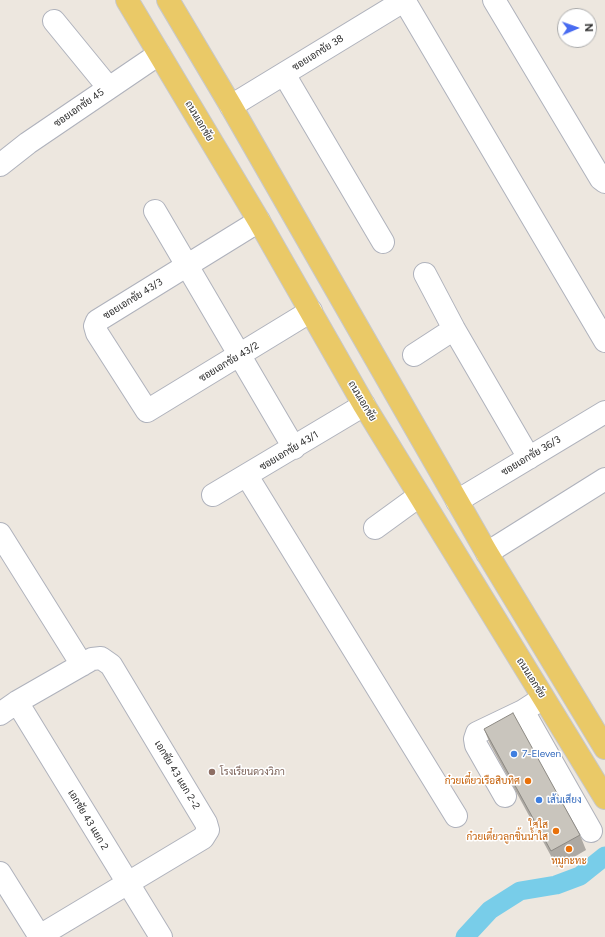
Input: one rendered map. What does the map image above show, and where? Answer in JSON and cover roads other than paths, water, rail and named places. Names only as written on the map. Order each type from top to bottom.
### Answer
[{"type":"main road","name":"ถนนเอกชัย","points":[[127,0],[259,221],[364,405],[605,798]]},
{"type":"main road","points":[[168,0],[231,106],[487,553],[602,736]]},
{"type":"main road","points":[[328,343],[357,326]]},
{"type":"street","name":"ซอยเอกชัย 38","points":[[231,106],[405,0]]},
{"type":"street","points":[[405,0],[605,341]]},
{"type":"street","points":[[494,0],[601,179],[605,182]]},
{"type":"street","points":[[54,21],[108,87]]},
{"type":"street","name":"ซอยเอกชัย 45","points":[[0,165],[28,143],[108,87],[159,54]]},
{"type":"street","points":[[284,74],[383,242]]},
{"type":"street","points":[[155,211],[294,448]]},
{"type":"street","name":"ซอยเอกชัย 43/3","points":[[147,411],[97,333],[95,326],[97,321],[259,221]]},
{"type":"street","points":[[425,274],[454,329],[529,458]]},
{"type":"street","name":"ซอยเอกชัย 43/2","points":[[147,411],[311,312]]},
{"type":"street","points":[[414,355],[454,329]]},
{"type":"street","name":"ซอยเอกชัย 43/1","points":[[213,495],[364,405]]},
{"type":"street","name":"ซอยเอกชัย 36/3","points":[[457,501],[605,412]]},
{"type":"street","points":[[247,476],[456,816]]},
{"type":"street","points":[[487,553],[605,479]]},
{"type":"street","points":[[376,528],[419,496]]},
{"type":"street","points":[[0,534],[82,666],[8,708]]},
{"type":"street","name":"เอกชัย 43 แยก 2-2","points":[[82,666],[92,659],[101,658],[111,665],[206,823],[208,830],[203,838],[127,884]]},
{"type":"street","points":[[505,796],[476,745],[475,739],[477,733],[523,711],[543,698]]},
{"type":"street","name":"เอกชัย 43 แยก 2","points":[[8,708],[161,937]]},
{"type":"street","points":[[523,711],[591,831]]},
{"type":"street","points":[[0,873],[39,937],[127,884]]},
{"type":"waterway","points":[[465,937],[490,910],[520,891],[556,885],[580,876],[605,856]]},
{"type":"place","name":"7-Eleven","points":[[514,754]]},
{"type":"place","name":"โรงเรียนดวงวิภา","points":[[212,772]]},
{"type":"place","name":"ก๋วยเตี๋ยวเรือสิบทิศ","points":[[528,781]]},
{"type":"place","name":"เส้นเสียง","points":[[539,800]]},
{"type":"place","name":"ใสใส ก๋วยเตี๋ยวลูกชิ้นน้ำใส","points":[[556,831]]},
{"type":"place","name":"หมูกะทะ","points":[[569,849]]}]
